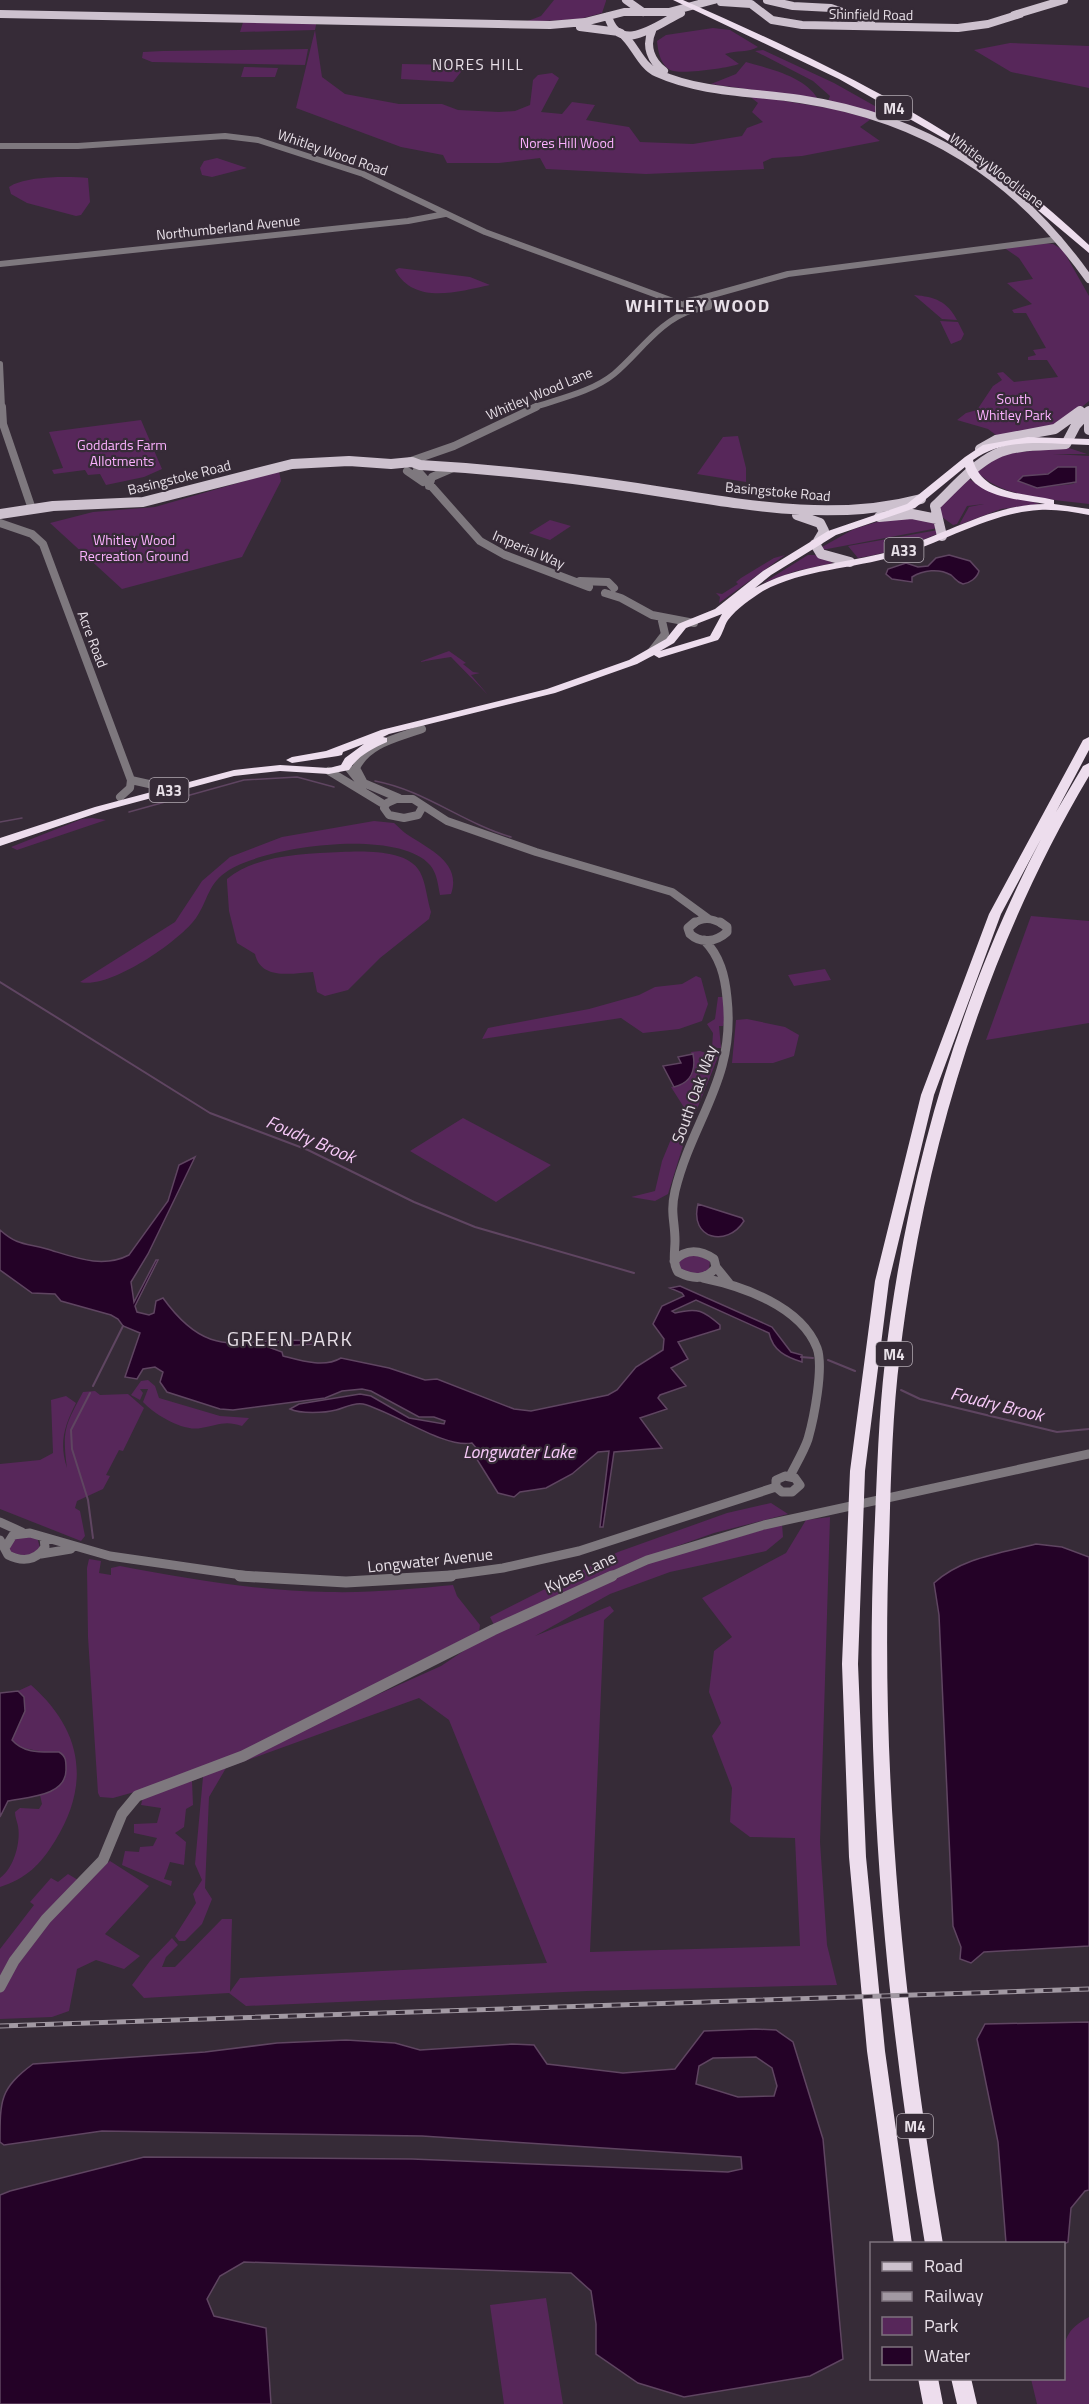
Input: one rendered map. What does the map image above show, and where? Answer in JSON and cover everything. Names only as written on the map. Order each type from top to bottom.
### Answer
[{"type":"highway","name":"M4","points":[[678,0],[798,56],[941,135],[1019,188],[1089,250]]},
{"type":"highway","name":"M4","points":[[689,0],[803,52],[896,101],[1004,167],[1050,202],[1089,238]]},
{"type":"highway","points":[[980,450],[1015,441],[1089,442]]},
{"type":"highway","name":"Basingstoke Road","points":[[817,542],[845,527],[906,509],[923,498],[980,450]]},
{"type":"highway","points":[[968,459],[971,472],[980,482],[996,490],[1089,512]]},
{"type":"highway","points":[[1068,506],[1089,508]]},
{"type":"highway","name":"A33","points":[[718,632],[726,615],[762,588],[796,574],[905,550],[1007,511],[1068,506]]},
{"type":"highway","name":"A33","points":[[694,623],[719,611],[759,579],[817,542]]},
{"type":"highway","points":[[694,623],[711,625],[718,632],[714,638],[674,649],[611,676],[563,693],[422,729],[373,744],[348,763],[320,766],[331,752],[381,732],[566,687],[649,654],[679,632],[684,625],[694,623]]},
{"type":"highway","points":[[679,632],[688,640],[704,641]]},
{"type":"highway","name":"M4","points":[[903,2242],[871,2010],[852,1803],[849,1614],[866,1381],[886,1253],[908,1159],[958,1002],[984,937],[1018,863],[1048,806],[1089,740]]},
{"type":"highway","points":[[331,752],[343,754],[348,763]]},
{"type":"highway","name":"A33","points":[[0,832],[158,786],[262,761],[320,766]]},
{"type":"highway","name":"A33","points":[[0,842],[99,809],[222,775],[270,768],[320,766]]},
{"type":"highway","name":"M4","points":[[934,2242],[921,2173],[896,1976],[881,1808],[877,1612],[890,1375],[908,1257],[928,1163],[973,1007],[1000,940],[1034,866],[1089,766]]},
{"type":"highway","points":[[928,2380],[933,2404]]},
{"type":"highway","points":[[961,2380],[967,2404]]},
{"type":"main road","points":[[626,0],[643,13],[653,30]]},
{"type":"main road","points":[[549,25],[585,22],[608,16],[682,11],[730,0]]},
{"type":"main road","points":[[756,0],[764,12],[783,5]]},
{"type":"main road","points":[[767,0],[783,5]]},
{"type":"main road","points":[[953,28],[1020,14],[1064,0]]},
{"type":"main road","name":"Shinfield Road","points":[[718,1],[751,4],[772,20],[790,24],[953,28]]},
{"type":"main road","name":"Shinfield Road","points":[[783,5],[831,8],[878,23],[953,28]]},
{"type":"main road","points":[[608,16],[615,6]]},
{"type":"main road","points":[[0,14],[549,25],[621,33],[653,30],[682,11]]},
{"type":"main road","points":[[850,26],[856,24],[853,15]]},
{"type":"main road","name":"Whitley Wood Lane","points":[[608,16],[612,27],[632,42],[646,65],[654,71],[691,83],[835,105],[905,125],[946,147],[995,182],[1038,217],[1059,239],[1089,279]]},
{"type":"main road","name":"Whitley Wood Lane","points":[[653,30],[649,45],[656,65],[672,75],[718,87]]},
{"type":"main road","points":[[980,450],[996,440],[1055,429],[1089,403]]},
{"type":"main road","points":[[942,536],[943,529],[933,510],[936,503],[971,472],[999,452],[1066,442],[1073,429],[1089,411]]},
{"type":"main road","points":[[1089,419],[1089,430]]},
{"type":"main road","name":"Basingstoke Road","points":[[4,513],[32,508],[131,504],[292,464],[364,462],[455,468],[587,482],[773,507],[825,510],[884,508],[923,498]]},
{"type":"main road","name":"Basingstoke Road","points":[[702,498],[811,518],[823,527],[817,542]]},
{"type":"main road","points":[[876,518],[908,514],[937,519]]},
{"type":"main road","points":[[817,542],[821,554],[850,562]]},
{"type":"street","name":"Whitley Wood Road","points":[[0,146],[67,147],[201,137],[242,137],[268,142],[363,174],[445,214],[546,256],[672,299],[684,308]]},
{"type":"street","name":"Northumberland Avenue","points":[[0,263],[387,224],[445,214]]},
{"type":"street","points":[[684,308],[687,301],[720,296],[767,278],[788,273],[1059,239]]},
{"type":"street","points":[[696,299],[709,302],[710,305],[720,296]]},
{"type":"street","name":"Whitley Wood Road","points":[[672,299],[696,299]]},
{"type":"street","name":"Whitley Wood Lane","points":[[413,466],[521,412],[597,384],[614,374],[637,349],[684,308],[705,309],[710,305]]},
{"type":"street","points":[[0,364],[3,424],[32,508]]},
{"type":"street","name":"Imperial Way","points":[[413,466],[465,527],[487,545],[521,561],[589,587],[593,592],[605,593]]},
{"type":"street","points":[[428,485],[432,477],[455,468]]},
{"type":"street","points":[[4,513],[9,527]]},
{"type":"street","name":"Acre Road","points":[[0,523],[32,534],[43,544],[131,780]]},
{"type":"street","name":"Imperial Way","points":[[574,581],[610,582],[614,588]]},
{"type":"street","points":[[589,587],[596,582]]},
{"type":"street","points":[[605,593],[614,588],[621,598]]},
{"type":"street","points":[[605,593],[621,598],[679,632]]},
{"type":"street","points":[[635,607],[681,616],[719,611]]},
{"type":"street","points":[[652,615],[694,623]]},
{"type":"street","points":[[649,654],[665,634],[662,621]]},
{"type":"street","points":[[365,785],[356,768],[362,757],[381,744],[422,729]]},
{"type":"street","points":[[348,763],[355,778],[365,785],[399,798],[416,800],[447,821]]},
{"type":"street","points":[[320,766],[386,805]]},
{"type":"street","points":[[120,797],[130,788],[131,780],[158,786]]},
{"type":"street","points":[[386,805],[399,798]]},
{"type":"street","points":[[386,805],[386,812],[392,816],[447,821],[545,855],[666,890],[710,919],[722,922],[727,927],[727,932],[723,937],[704,940]]},
{"type":"street","points":[[412,817],[422,812],[423,806]]},
{"type":"street","points":[[693,908],[692,922],[710,919]]},
{"type":"street","name":"South Oak Way","points":[[692,922],[688,928],[690,934],[704,940],[720,960]]},
{"type":"street","name":"South Oak Way","points":[[674,1261],[675,1236],[671,1214],[681,1175],[698,1126],[718,1082],[728,1048],[729,1017],[720,960],[723,937]]},
{"type":"street","points":[[675,1236],[694,1251],[710,1255],[716,1267],[711,1274],[699,1278],[682,1275],[676,1269],[674,1261],[681,1254],[694,1251]]},
{"type":"street","name":"Longwater Avenue","points":[[716,1267],[729,1283]]},
{"type":"street","name":"Longwater Avenue","points":[[699,1278],[729,1283],[791,1315],[802,1324],[818,1348],[820,1369],[808,1439],[790,1476]]},
{"type":"street","name":"Kybes Lane","points":[[0,1987],[14,1961],[46,1919],[108,1853],[122,1814],[137,1796],[243,1756],[414,1672],[493,1630],[606,1578],[688,1546],[764,1525],[1089,1454]]},
{"type":"street","name":"Longwater Avenue","points":[[44,1538],[77,1548],[166,1566],[241,1577],[320,1582],[414,1579],[517,1565],[578,1551],[776,1487],[785,1492],[798,1490],[799,1482],[790,1476],[777,1479],[776,1487]]},
{"type":"street","points":[[0,1522],[22,1532],[36,1533],[44,1538],[45,1546],[40,1554],[31,1559],[18,1559],[8,1555],[2,1544],[22,1532]]},
{"type":"street","name":"Longwater Avenue","points":[[40,1554],[77,1548]]},
{"type":"green space","points":[[554,0],[606,1],[602,13],[580,19],[525,22],[541,16]]},
{"type":"green space","points":[[244,19],[317,20],[315,30],[240,32]]},
{"type":"green space","points":[[713,28],[730,30],[758,47],[725,54],[739,64],[725,67],[675,71],[670,70],[664,64],[657,41],[666,35]]},
{"type":"green space","name":"Nores Hill Wood","points":[[315,30],[322,77],[345,94],[399,104],[442,104],[458,110],[515,111],[530,105],[533,80],[538,75],[552,73],[559,78],[541,112],[562,114],[572,102],[595,105],[586,120],[629,127],[640,142],[693,144],[742,136],[747,128],[763,122],[752,112],[758,103],[748,95],[834,109],[871,119],[860,127],[880,141],[802,156],[772,158],[763,162],[764,169],[646,174],[546,169],[540,158],[499,163],[447,163],[443,155],[401,147],[296,108]]},
{"type":"green space","points":[[1010,43],[1089,46],[1089,88],[1011,72],[974,50]]},
{"type":"green space","points":[[308,49],[305,65],[152,62],[142,58],[143,52]]},
{"type":"green space","points":[[763,50],[834,83],[898,119],[828,101],[830,96],[813,81],[755,51]]},
{"type":"green space","points":[[746,62],[795,79],[804,84],[818,99],[711,84],[736,74]]},
{"type":"green space","points":[[402,64],[461,65],[464,68],[453,82],[401,79]]},
{"type":"green space","points":[[244,67],[278,68],[275,77],[241,77]]},
{"type":"green space","points":[[217,158],[247,168],[212,177],[202,175],[200,168],[204,161]]},
{"type":"green space","points":[[88,178],[90,202],[81,215],[76,216],[27,203],[11,194],[9,187],[16,183],[36,179]]},
{"type":"green space","name":"South Whitley Park","points":[[1053,244],[1063,250],[1089,296],[1089,401],[1059,426],[1000,438],[988,429],[957,420],[966,413],[977,410],[993,386],[1002,380],[997,373],[1003,372],[1014,382],[1058,377],[1047,360],[1028,360],[1028,357],[1036,355],[1033,350],[1046,348],[1026,313],[1014,313],[1012,310],[1032,304],[1007,283],[1033,279],[1019,258],[1003,247]]},
{"type":"green space","points":[[399,268],[470,277],[490,285],[450,293],[425,292],[403,281],[395,270]]},
{"type":"green space","points":[[914,295],[940,301],[949,308],[957,320],[942,319]]},
{"type":"green space","points":[[940,321],[958,322],[964,334],[961,340],[951,344]]},
{"type":"green space","name":"Goddards Farm Allotments","points":[[141,420],[162,469],[144,477],[106,485],[100,474],[88,475],[85,470],[54,474],[52,470],[63,468],[49,432]]},
{"type":"green space","points":[[738,436],[746,468],[746,482],[697,474],[723,437]]},
{"type":"green space","points":[[1066,447],[1087,454],[1053,454],[1089,456],[1089,504],[1015,493],[988,481],[977,472],[1002,454]],"holes":[[[1076,467],[1076,482],[1037,488],[1023,476],[1037,476]]]},
{"type":"green space","name":"Whitley Wood Recreation Ground","points":[[279,471],[281,481],[242,557],[122,589],[50,523],[93,512],[155,507]]},
{"type":"green space","points":[[969,479],[982,487],[1040,504],[1001,509],[959,525],[969,507],[984,504],[967,506],[957,524],[953,525],[942,517],[939,509],[941,504]]},
{"type":"green space","points":[[893,517],[931,521],[938,528],[822,550],[822,547],[854,529]]},
{"type":"green space","points":[[550,520],[571,526],[550,540],[529,533]]},
{"type":"green space","points":[[938,530],[937,534],[918,542],[888,552],[858,558],[848,546]]},
{"type":"green space","points":[[785,555],[719,603],[720,597],[716,593],[722,594],[738,584],[736,582],[741,578],[774,558]]},
{"type":"green space","points":[[808,555],[815,555],[833,563],[796,571],[763,583]]},
{"type":"green space","points":[[449,651],[466,663],[463,664],[473,672],[480,673],[471,675],[488,695],[451,657],[419,662]]},
{"type":"green space","points":[[82,819],[106,820],[17,850],[11,847]]},
{"type":"green space","points":[[374,821],[394,823],[406,834],[442,858],[452,874],[451,894],[440,895],[436,875],[430,865],[413,854],[390,847],[362,844],[332,845],[272,854],[247,861],[222,875],[212,886],[196,918],[188,928],[143,962],[108,979],[80,982],[175,922],[202,881],[230,857],[282,837]]},
{"type":"green space","points":[[341,852],[384,853],[396,855],[414,864],[422,876],[431,912],[429,919],[380,958],[348,990],[325,996],[317,992],[313,972],[279,974],[271,972],[258,963],[255,954],[237,943],[229,911],[227,879],[239,871],[267,860]]},
{"type":"green space","points":[[1031,916],[1089,921],[1089,1023],[986,1040]]},
{"type":"green space","points":[[825,969],[831,980],[794,986],[788,975]]},
{"type":"green space","points":[[696,976],[701,978],[708,1004],[702,1021],[679,1029],[643,1033],[621,1018],[482,1039],[488,1028],[589,1009],[639,995],[655,987],[682,984]]},
{"type":"green space","points":[[718,997],[723,997],[725,1019],[723,1026],[719,1026],[721,1048],[712,1048],[713,1033],[707,1024],[715,1019]]},
{"type":"green space","points":[[747,1019],[785,1027],[799,1035],[794,1056],[773,1063],[732,1063],[736,1020]]},
{"type":"green space","points":[[700,1051],[718,1057],[695,1114],[686,1118],[685,1109],[671,1087],[688,1079],[694,1064],[691,1052]]},
{"type":"green space","points":[[463,1118],[551,1165],[496,1202],[410,1151]]},
{"type":"green space","points":[[681,1128],[686,1136],[668,1194],[655,1201],[631,1197],[655,1191],[662,1161],[674,1132]]},
{"type":"green space","points":[[693,1253],[710,1261],[709,1269],[702,1274],[680,1271],[677,1261]]},
{"type":"green space","points":[[148,1380],[155,1386],[159,1398],[220,1416],[249,1418],[242,1426],[226,1423],[194,1429],[178,1425],[161,1417],[143,1402],[148,1389],[140,1389],[143,1393],[140,1400],[131,1395],[141,1381]]},
{"type":"green space","points":[[95,1391],[100,1395],[128,1394],[144,1408],[123,1451],[119,1450],[106,1475],[110,1476],[103,1489],[77,1501],[75,1508],[80,1511],[85,1536],[81,1541],[0,1509],[0,1464],[40,1460],[53,1453],[51,1400],[66,1396],[76,1403],[68,1419],[64,1435],[63,1451],[67,1468],[66,1428],[83,1392]]},
{"type":"green space","points":[[771,1503],[788,1514],[714,1533],[632,1562],[494,1625],[490,1617],[618,1552],[727,1513]]},
{"type":"green space","points":[[830,1517],[820,1842],[827,1945],[837,1985],[587,1991],[246,2006],[229,1993],[144,1998],[132,1985],[150,1961],[172,1938],[178,1945],[166,1957],[162,1967],[175,1967],[222,1919],[232,1919],[230,1992],[240,1978],[547,1963],[449,1720],[419,1698],[226,1768],[209,1797],[205,1888],[212,1899],[202,1924],[185,1941],[179,1941],[175,1936],[196,1903],[193,1894],[202,1880],[195,1864],[203,1777],[192,1781],[193,1805],[186,1809],[184,1827],[175,1833],[186,1842],[184,1865],[170,1862],[164,1879],[172,1881],[171,1886],[122,1865],[125,1851],[139,1852],[140,1847],[153,1846],[157,1838],[134,1833],[134,1824],[157,1823],[161,1808],[141,1805],[145,1789],[113,1798],[100,1797],[98,1793],[88,1637],[87,1568],[89,1559],[101,1561],[99,1573],[111,1575],[111,1568],[120,1566],[198,1580],[303,1591],[360,1592],[453,1585],[457,1596],[480,1625],[479,1632],[270,1743],[441,1666],[480,1640],[632,1568],[782,1524],[783,1537],[766,1551],[670,1572],[610,1594],[535,1636],[610,1606],[614,1611],[604,1620],[590,1952],[800,1946],[795,1838],[750,1837],[730,1822],[732,1788],[712,1736],[721,1723],[709,1692],[714,1651],[732,1637],[702,1598],[786,1553],[806,1520]]},
{"type":"green space","points":[[16,1536],[37,1537],[40,1548],[29,1556],[10,1553],[8,1543]]},
{"type":"green space","points":[[31,1685],[48,1702],[61,1720],[70,1739],[76,1758],[77,1778],[74,1798],[55,1841],[44,1857],[25,1875],[0,1887],[0,1878],[13,1861],[17,1847],[19,1832],[15,1812],[20,1808],[39,1809],[42,1804],[40,1795],[48,1792],[44,1752],[18,1747],[11,1740],[24,1697],[18,1691]]},
{"type":"green space","points":[[110,1861],[149,1886],[105,1934],[140,1956],[124,1969],[96,1960],[77,1969],[69,2011],[52,2017],[0,2019],[0,1949],[34,1905],[30,1902],[51,1878],[58,1882],[68,1874],[83,1883]]},
{"type":"green space","points":[[546,2298],[563,2404],[504,2404],[490,2305]]},
{"type":"green space","points":[[1089,2317],[1089,2404],[1037,2404],[1031,2380],[1065,2380],[1065,2342],[1072,2329]]},
{"type":"water","points":[[1058,467],[1076,467],[1076,482],[1037,488],[1018,481],[1023,476],[1048,474]]},
{"type":"water","points":[[949,555],[970,561],[979,571],[977,576],[963,584],[951,575],[936,571],[926,571],[916,575],[912,577],[912,582],[892,579],[886,574],[888,569],[906,563],[918,567],[928,566],[936,558]]},
{"type":"water","points":[[693,1054],[694,1065],[691,1075],[685,1082],[674,1087],[663,1066],[681,1063],[678,1057]]},
{"type":"water","name":"Longwater Lake","points":[[195,1157],[148,1254],[131,1282],[134,1302],[158,1260],[135,1306],[137,1312],[149,1315],[154,1313],[156,1301],[163,1298],[197,1333],[213,1340],[230,1343],[311,1341],[316,1344],[275,1345],[271,1348],[282,1352],[283,1356],[305,1361],[327,1363],[341,1358],[389,1368],[425,1380],[437,1379],[514,1409],[531,1411],[608,1395],[617,1390],[636,1367],[663,1350],[664,1339],[653,1324],[662,1306],[684,1296],[670,1288],[680,1286],[772,1327],[791,1352],[802,1355],[802,1362],[777,1349],[769,1333],[696,1300],[672,1311],[675,1313],[695,1310],[709,1316],[720,1325],[720,1329],[678,1342],[688,1359],[671,1368],[686,1386],[660,1395],[658,1398],[667,1409],[640,1418],[662,1448],[614,1452],[603,1527],[600,1527],[609,1451],[598,1452],[572,1474],[546,1488],[520,1492],[514,1497],[498,1493],[473,1453],[478,1450],[472,1443],[461,1443],[433,1435],[363,1404],[319,1412],[300,1412],[290,1409],[299,1404],[360,1394],[371,1396],[409,1418],[444,1424],[445,1421],[434,1417],[419,1417],[371,1391],[362,1389],[342,1391],[325,1398],[233,1410],[220,1409],[167,1392],[160,1382],[163,1372],[155,1367],[143,1369],[137,1379],[125,1377],[140,1333],[123,1326],[111,1315],[61,1301],[55,1294],[32,1293],[0,1270],[0,1230],[22,1243],[78,1258],[98,1261],[119,1259],[129,1255],[168,1201],[179,1165]]},
{"type":"water","points":[[698,1204],[742,1218],[744,1221],[728,1235],[711,1236],[699,1225]]},
{"type":"water","points":[[1036,1544],[1062,1547],[1089,1557],[1089,1946],[984,1952],[971,1963],[960,1959],[961,1947],[953,1926],[939,1615],[934,1583],[969,1562]]},
{"type":"water","points":[[18,1691],[24,1697],[25,1711],[12,1740],[28,1750],[59,1752],[65,1759],[65,1778],[60,1785],[45,1794],[8,1801],[0,1817],[0,1693]]},
{"type":"water","points":[[1089,2022],[1089,2190],[1085,2191],[1071,2208],[1068,2242],[1065,2244],[1006,2242],[998,2142],[977,2039],[985,2024]]},
{"type":"water","points":[[776,2030],[793,2042],[823,2139],[843,2359],[810,2376],[684,2397],[638,2383],[596,2354],[596,2324],[591,2291],[571,2273],[244,2262],[220,2276],[207,2299],[214,2316],[266,2328],[271,2404],[0,2404],[0,2195],[10,2191],[144,2157],[412,2159],[728,2172],[742,2169],[741,2157],[422,2136],[102,2131],[4,2145],[0,2142],[4,2096],[14,2080],[33,2064],[205,2052],[277,2043],[346,2040],[395,2043],[420,2050],[512,2044],[534,2045],[547,2064],[623,2073],[675,2069],[704,2031]],"holes":[[[756,2057],[772,2068],[777,2086],[774,2096],[738,2097],[696,2084],[699,2066],[713,2058]]]},
{"type":"waterway","points":[[129,812],[244,780],[297,777],[334,787]]},
{"type":"waterway","points":[[375,781],[393,785],[476,824],[511,837]]},
{"type":"waterway","points":[[0,822],[22,818]]},
{"type":"waterway","name":"Foudry Brook","points":[[0,982],[210,1113],[308,1150],[414,1202],[475,1227],[634,1273]]},
{"type":"waterway","points":[[93,1386],[123,1326]]},
{"type":"waterway","name":"Foudry Brook","points":[[801,1357],[813,1358]]},
{"type":"waterway","name":"Foudry Brook","points":[[828,1360],[855,1371]]},
{"type":"waterway","name":"Foudry Brook","points":[[901,1390],[920,1399],[1057,1432],[1089,1429]]},
{"type":"waterway","points":[[90,1393],[71,1430],[72,1449],[88,1500],[93,1538]]},
{"type":"railway","points":[[0,2026],[1089,1989]]},
{"type":"district","name":"NORES HILL","points":[[478,64]]},
{"type":"district","name":"WHITLEY WOOD","points":[[698,305]]},
{"type":"district","name":"GREEN PARK","points":[[290,1338]]}]
